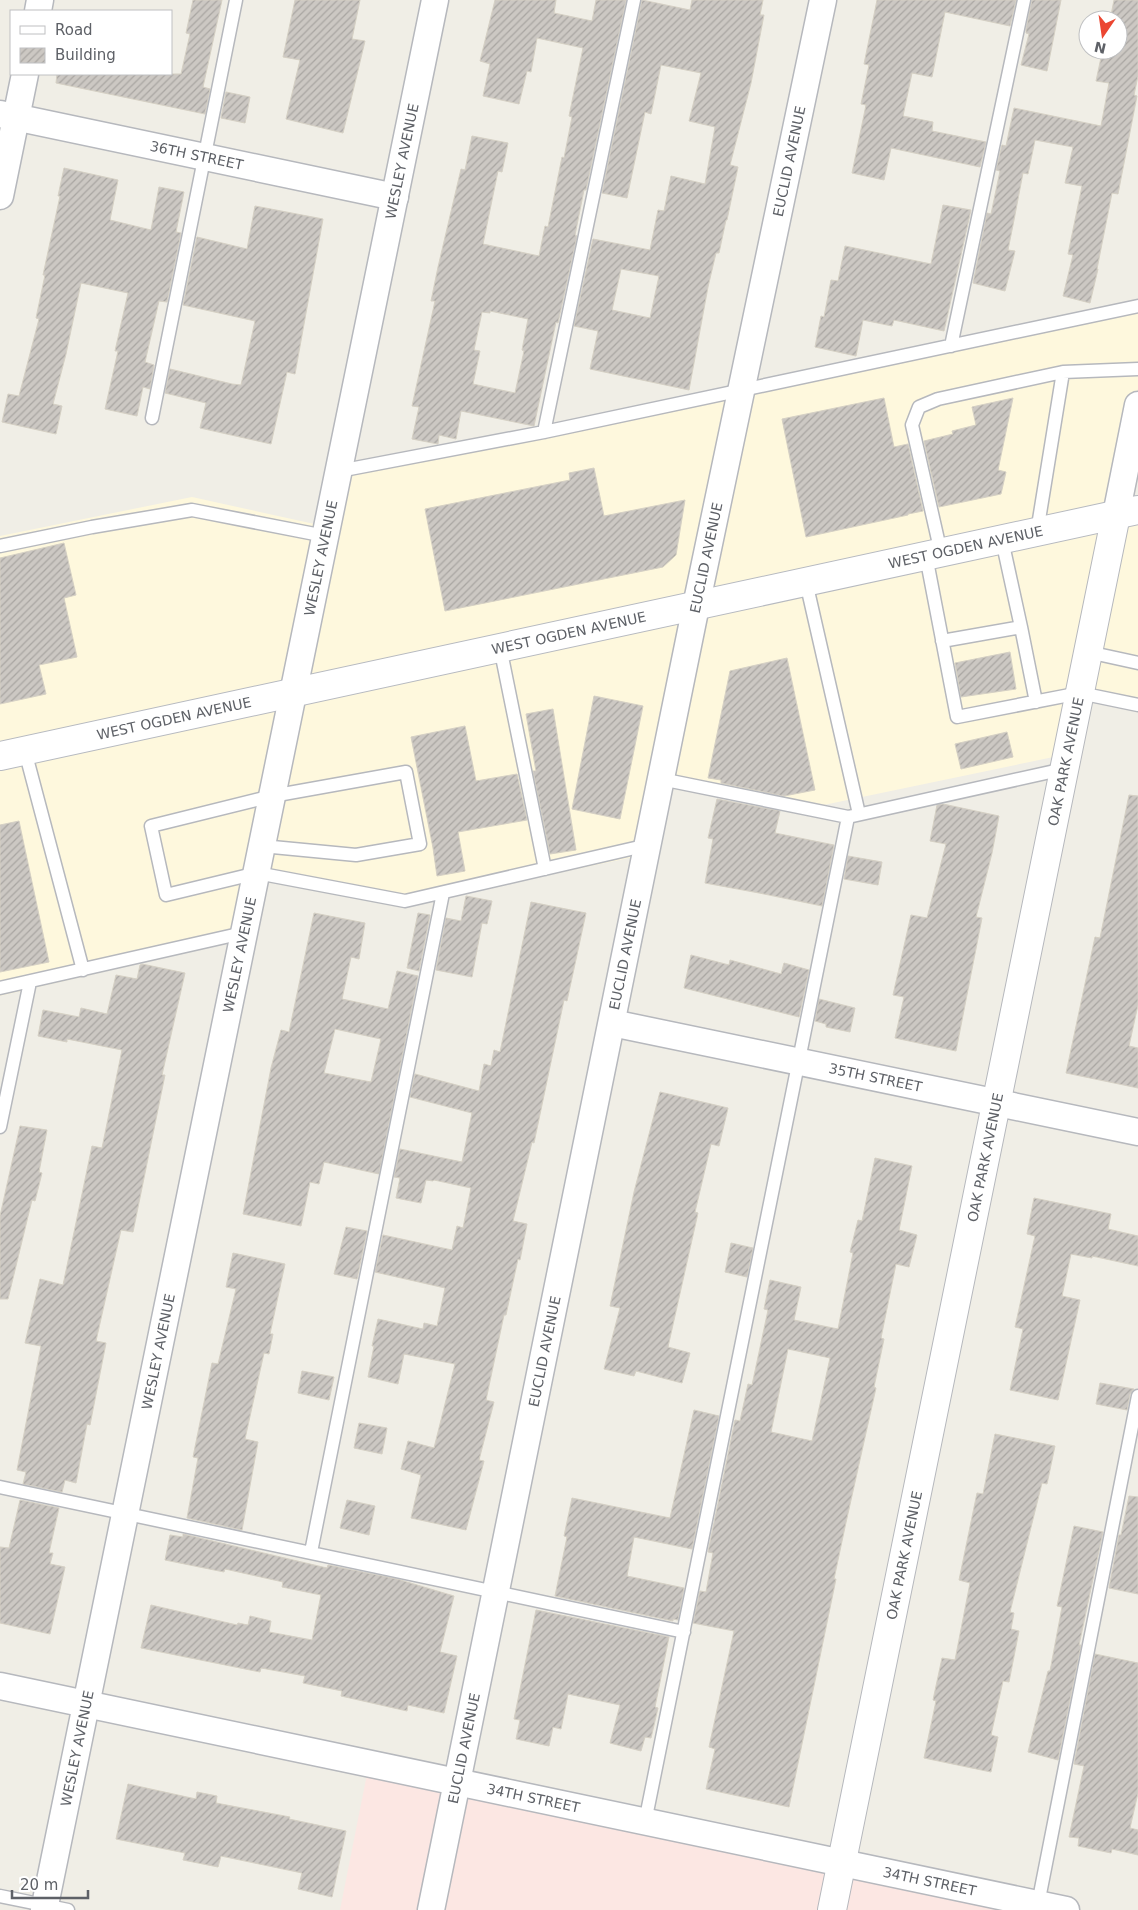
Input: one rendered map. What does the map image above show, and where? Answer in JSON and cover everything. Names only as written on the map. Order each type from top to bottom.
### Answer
[{"type":"street","name":"WESLEY AVENUE","points":[[53,1908],[87,1704],[435,0]]},
{"type":"street","name":"EUCLID AVENUE","points":[[431,1910],[696,606],[824,0]]},
{"type":"street","points":[[0,196],[8,115],[25,75]]},
{"type":"street","name":"36TH STREET","points":[[8,115],[395,197]]},
{"type":"street","name":"OAK PARK AVENUE","points":[[832,1910],[1088,652],[1127,513],[1138,405]]},
{"type":"street","name":"WEST OGDEN AVENUE","points":[[12,754],[1127,513]]},
{"type":"street","name":"35TH STREET","points":[[612,1023],[1138,1132]]},
{"type":"street","name":"34TH STREET","points":[[0,1686],[1066,1910]]},
{"type":"lane","points":[[152,418],[236,0]]},
{"type":"lane","points":[[544,432],[634,0]]},
{"type":"lane","points":[[951,346],[1024,0]]},
{"type":"lane","points":[[339,471],[544,432],[1138,306]]},
{"type":"lane","points":[[1138,369],[1063,372],[938,399],[919,407],[912,425],[934,554],[942,641],[957,716],[1080,693],[1138,705]]},
{"type":"lane","points":[[1037,532],[1063,372]]},
{"type":"lane","points":[[0,546],[92,527],[192,510],[320,535]]},
{"type":"lane","points":[[1002,540],[1036,702]]},
{"type":"lane","points":[[646,1822],[799,1062],[854,815],[806,582]]},
{"type":"lane","points":[[942,641],[1021,626]]},
{"type":"lane","points":[[500,647],[545,869]]},
{"type":"lane","points":[[1088,652],[1138,663]]},
{"type":"lane","points":[[12,754],[83,970]]},
{"type":"lane","points":[[661,779],[854,815],[1064,770]]},
{"type":"lane","points":[[262,846],[356,856],[420,844],[406,772],[272,796],[151,826],[166,895],[257,873],[405,901],[648,846]]},
{"type":"lane","points":[[310,1552],[443,893]]},
{"type":"lane","points":[[0,988],[244,933]]},
{"type":"lane","points":[[0,1126],[30,982]]},
{"type":"lane","points":[[1038,1904],[1138,1396]]},
{"type":"lane","points":[[0,1487],[684,1632]]},
{"type":"lane","points":[[0,1896],[53,1908]]},
{"type":"shaded area","points":[[1138,303],[1138,388],[1113,511],[299,686],[343,467]]},
{"type":"shaded area","points":[[192,497],[319,525],[286,684],[0,747],[0,536]]},
{"type":"shaded area","points":[[1138,515],[1138,710],[1085,700],[1119,519]]},
{"type":"shaded area","points":[[1109,522],[1063,755],[790,812],[670,787],[657,852],[399,907],[262,879],[299,698]]},
{"type":"shaded area","points":[[288,698],[237,941],[0,996],[0,759]]},
{"type":"shaded area","points":[[368,1769],[1044,1910],[340,1910]]},
{"type":"building","points":[[193,0],[222,0],[203,87],[210,89],[205,114],[56,83],[57,75],[181,74],[190,34],[186,33]]},
{"type":"building","points":[[295,0],[360,0],[352,39],[365,41],[343,133],[286,119],[300,60],[283,57]]},
{"type":"building","points":[[495,0],[556,0],[554,13],[592,21],[596,0],[626,0],[586,190],[584,190],[575,235],[577,236],[534,426],[461,411],[456,439],[439,435],[438,444],[412,439],[419,407],[412,406],[435,301],[431,301],[438,267],[461,169],[465,170],[472,136],[508,143],[502,172],[498,171],[483,244],[539,256],[545,226],[548,227],[562,157],[564,158],[572,117],[569,116],[583,48],[537,38],[531,72],[527,71],[519,104],[483,96],[490,64],[480,61]],"holes":[[[490,311],[528,319],[522,350],[524,351],[515,393],[473,384],[480,351],[474,350],[482,312],[490,313]]]},
{"type":"building","points":[[642,0],[690,10],[692,0],[763,0],[760,15],[764,15],[751,83],[730,165],[738,167],[719,253],[716,253],[708,287],[689,390],[590,369],[598,331],[574,326],[593,239],[650,250],[658,210],[664,211],[671,176],[705,184],[715,127],[689,121],[701,73],[661,65],[651,114],[645,112],[627,198],[602,193]],"holes":[[[621,269],[659,276],[650,318],[612,310]]]},
{"type":"building","points":[[877,0],[1016,0],[1010,26],[945,12],[932,77],[912,73],[903,116],[933,122],[932,131],[986,142],[980,167],[891,148],[884,180],[852,173],[866,105],[861,104],[869,65],[864,64]]},
{"type":"building","points":[[1032,0],[1061,0],[1047,71],[1021,65],[1029,34],[1026,33],[1026,29]]},
{"type":"building","points":[[1114,0],[1138,0],[1138,76],[1134,95],[1137,96],[1118,194],[1112,193],[1090,303],[1063,296],[1073,255],[1068,254],[1082,186],[1065,183],[1073,147],[1035,140],[1028,174],[1023,173],[1008,250],[1015,251],[1005,291],[973,283],[987,213],[991,214],[1000,171],[996,170],[1002,145],[1006,146],[1014,108],[1101,126],[1109,83],[1096,81],[1101,60],[1128,60],[1128,10],[1112,10]]},
{"type":"building","points":[[226,92],[250,97],[245,123],[221,118]]},
{"type":"building","points":[[64,168],[118,180],[110,220],[151,230],[159,187],[184,192],[176,232],[181,233],[167,302],[159,301],[145,362],[154,365],[150,389],[143,387],[137,416],[105,409],[128,293],[81,283],[53,404],[62,406],[56,434],[2,422],[8,394],[19,396],[39,319],[36,318],[45,275],[43,275]]},
{"type":"building","points":[[943,205],[971,210],[944,331],[894,320],[892,326],[863,320],[856,356],[815,347],[821,316],[824,317],[831,280],[838,281],[845,246],[931,264]]},
{"type":"building","points":[[255,206],[323,219],[295,374],[287,372],[271,444],[200,428],[206,403],[165,393],[170,369],[241,385],[255,321],[183,305],[197,237],[247,249]]},
{"type":"building","points":[[884,398],[894,447],[908,444],[923,511],[806,537],[782,419]]},
{"type":"building","points":[[1013,398],[998,470],[1006,472],[1001,494],[939,507],[924,441],[953,434],[952,431],[976,425],[972,407]]},
{"type":"building","points":[[594,468],[604,516],[685,500],[676,555],[663,567],[445,611],[425,509],[570,480],[569,473]]},
{"type":"building","points":[[64,543],[76,595],[64,598],[77,657],[39,665],[46,694],[0,704],[0,558]]},
{"type":"building","points":[[1010,652],[1016,689],[961,697],[955,663]]},
{"type":"building","points":[[787,658],[815,790],[784,796],[721,783],[721,780],[708,778],[730,671]]},
{"type":"building","points":[[594,696],[643,706],[620,819],[572,809]]},
{"type":"building","points":[[553,709],[576,850],[550,854],[533,771],[536,771],[526,714]]},
{"type":"building","points":[[465,726],[476,781],[517,774],[527,820],[458,832],[465,871],[437,876],[411,737]]},
{"type":"building","points":[[1007,732],[1013,757],[961,769],[955,744]]},
{"type":"building","points":[[1129,795],[1138,796],[1138,1005],[1129,1046],[1138,1048],[1138,1088],[1066,1073],[1095,937],[1100,938]]},
{"type":"building","points":[[717,799],[780,811],[775,833],[834,845],[822,906],[705,883],[713,839],[708,838]]},
{"type":"building","points":[[943,804],[999,816],[976,917],[982,918],[956,1051],[895,1038],[904,997],[893,995],[911,915],[927,918],[946,844],[930,841],[937,805]]},
{"type":"building","points":[[19,821],[49,962],[0,972],[0,825]]},
{"type":"building","points":[[848,856],[882,862],[878,885],[844,879]]},
{"type":"building","points":[[466,896],[492,901],[487,924],[482,923],[472,977],[436,970],[446,918],[461,921]]},
{"type":"building","points":[[531,902],[586,913],[567,1001],[564,1000],[534,1143],[532,1142],[513,1221],[527,1224],[520,1260],[518,1259],[506,1315],[504,1315],[486,1400],[494,1402],[479,1460],[484,1461],[466,1530],[411,1518],[421,1475],[401,1469],[408,1441],[434,1448],[455,1364],[404,1354],[398,1384],[368,1377],[378,1319],[423,1329],[424,1323],[437,1326],[445,1288],[375,1272],[383,1235],[452,1250],[457,1226],[463,1228],[471,1188],[426,1180],[421,1203],[396,1198],[400,1178],[394,1177],[400,1149],[462,1162],[472,1113],[410,1097],[415,1074],[479,1091],[484,1064],[491,1066],[494,1050],[500,1052]]},
{"type":"building","points":[[314,913],[365,923],[359,959],[351,957],[342,999],[388,1009],[397,971],[418,976],[379,1174],[324,1162],[319,1184],[310,1182],[301,1226],[243,1214],[271,1068],[281,1030],[289,1032]],"holes":[[[335,1029],[381,1039],[371,1082],[324,1073]]]},
{"type":"building","points":[[418,913],[430,915],[419,971],[407,968]]},
{"type":"building","points":[[691,955],[729,965],[730,960],[781,974],[784,963],[809,970],[799,1017],[684,988]]},
{"type":"building","points":[[140,965],[185,973],[162,1075],[165,1075],[133,1232],[121,1230],[96,1341],[106,1343],[90,1425],[87,1424],[76,1483],[65,1480],[62,1492],[23,1484],[26,1472],[17,1470],[41,1346],[25,1343],[40,1279],[63,1285],[92,1146],[102,1148],[122,1050],[67,1039],[67,1042],[38,1036],[43,1010],[79,1017],[81,1008],[107,1014],[116,975],[137,979]]},
{"type":"building","points":[[819,999],[855,1008],[850,1032],[826,1027],[826,1024],[815,1021]]},
{"type":"building","points":[[660,1092],[728,1108],[719,1146],[711,1144],[695,1212],[698,1213],[668,1347],[690,1353],[682,1383],[636,1371],[634,1376],[604,1369],[620,1308],[610,1306],[634,1192]]},
{"type":"building","points":[[20,1126],[47,1130],[39,1172],[42,1173],[35,1201],[32,1200],[8,1299],[0,1299],[0,1216]]},
{"type":"building","points":[[875,1158],[912,1166],[899,1230],[917,1235],[909,1267],[896,1264],[881,1338],[884,1339],[874,1387],[876,1388],[834,1579],[836,1579],[789,1807],[706,1789],[715,1749],[709,1747],[734,1631],[693,1623],[700,1591],[706,1592],[713,1553],[708,1552],[735,1420],[740,1421],[748,1384],[752,1385],[768,1310],[764,1309],[770,1280],[801,1287],[794,1320],[838,1329],[853,1253],[850,1252],[858,1220],[862,1221]],"holes":[[[788,1349],[830,1358],[812,1441],[771,1432]]]},
{"type":"building","points":[[1034,1198],[1111,1214],[1108,1229],[1138,1236],[1138,1266],[1092,1256],[1092,1258],[1071,1254],[1062,1296],[1080,1300],[1058,1400],[1010,1390],[1023,1329],[1015,1327],[1035,1236],[1027,1234]]},
{"type":"building","points":[[346,1227],[367,1231],[357,1279],[334,1274]]},
{"type":"building","points":[[731,1243],[753,1248],[747,1277],[725,1272]]},
{"type":"building","points":[[233,1253],[285,1264],[270,1334],[273,1334],[269,1354],[264,1353],[245,1439],[258,1442],[242,1530],[187,1518],[198,1458],[193,1457],[212,1363],[218,1364],[236,1289],[226,1287]]},
{"type":"building","points":[[302,1371],[334,1377],[329,1400],[298,1393]]},
{"type":"building","points":[[1100,1383],[1134,1389],[1130,1394],[1127,1410],[1096,1404]]},
{"type":"building","points":[[694,1410],[719,1416],[692,1549],[634,1537],[627,1576],[684,1588],[678,1620],[673,1619],[673,1621],[555,1596],[567,1537],[564,1536],[572,1498],[670,1518]]},
{"type":"building","points":[[359,1423],[387,1428],[382,1454],[354,1448]]},
{"type":"building","points":[[995,1434],[1055,1446],[1047,1484],[1042,1483],[1010,1612],[1014,1613],[1011,1629],[1019,1631],[1009,1682],[1003,1681],[991,1735],[998,1737],[991,1772],[924,1758],[936,1701],[933,1700],[942,1658],[955,1660],[970,1583],[959,1580],[977,1493],[983,1494]]},
{"type":"building","points":[[1129,1496],[1138,1497],[1138,1594],[1109,1588]]},
{"type":"building","points":[[20,1500],[59,1508],[49,1553],[53,1553],[50,1564],[65,1567],[50,1634],[0,1623],[0,1547],[9,1548]]},
{"type":"building","points":[[347,1500],[375,1506],[369,1535],[340,1528]]},
{"type":"building","points":[[1074,1526],[1103,1532],[1079,1645],[1081,1645],[1058,1760],[1028,1752],[1048,1671],[1050,1671],[1062,1607],[1057,1606]]},
{"type":"building","points":[[183,1534],[327,1568],[328,1565],[397,1579],[454,1596],[440,1652],[457,1656],[444,1713],[408,1705],[407,1711],[341,1696],[342,1691],[303,1683],[305,1676],[261,1668],[260,1672],[141,1648],[151,1605],[237,1625],[238,1623],[248,1625],[250,1616],[271,1621],[269,1632],[312,1640],[321,1595],[282,1587],[283,1582],[225,1569],[224,1572],[165,1560],[170,1535],[183,1537]]},
{"type":"building","points":[[536,1610],[669,1637],[655,1707],[658,1708],[651,1738],[645,1737],[641,1751],[610,1743],[620,1705],[568,1694],[561,1729],[553,1727],[549,1746],[516,1739],[520,1720],[514,1719]]},
{"type":"building","points":[[1095,1654],[1138,1663],[1138,1793],[1130,1828],[1138,1830],[1138,1855],[1112,1849],[1111,1853],[1078,1846],[1079,1838],[1069,1837],[1084,1766],[1074,1764]]},
{"type":"building","points":[[128,1784],[196,1799],[197,1792],[217,1796],[216,1803],[290,1817],[289,1819],[346,1831],[332,1897],[298,1889],[302,1873],[221,1856],[218,1867],[183,1860],[185,1853],[116,1839]]}]
